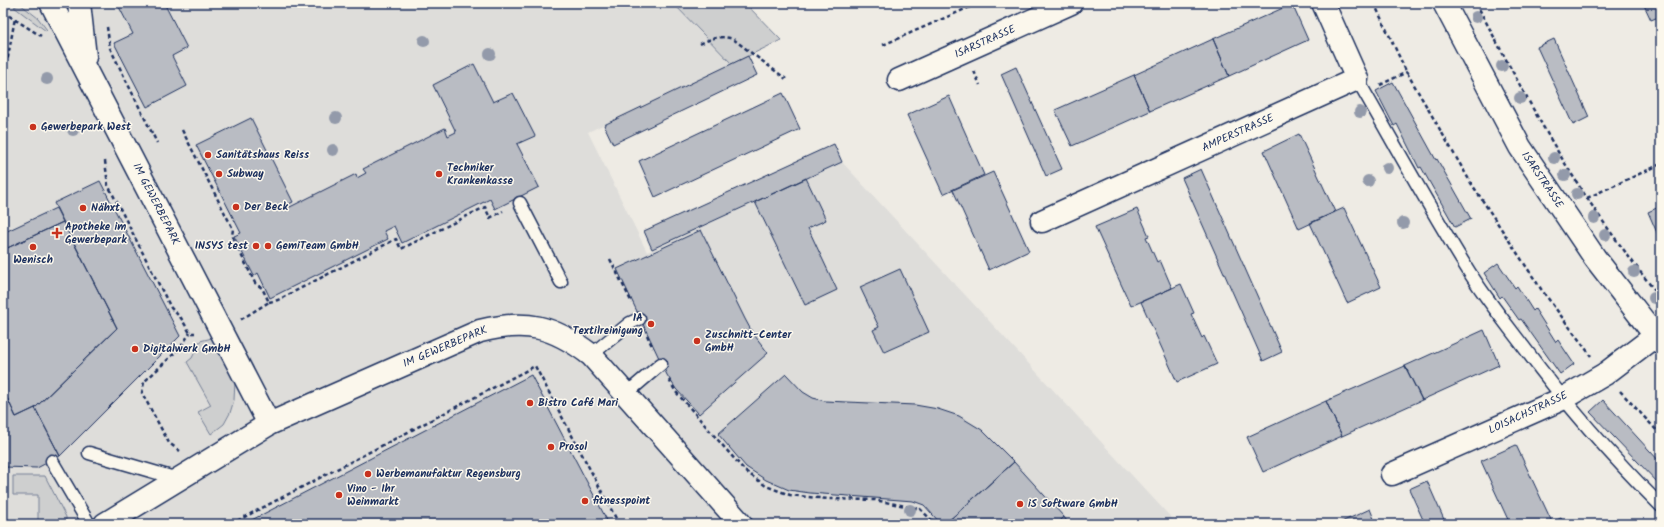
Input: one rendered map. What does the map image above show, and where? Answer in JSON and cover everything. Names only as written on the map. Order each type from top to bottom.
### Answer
[{"type":"street","name":"IM GEWERBEPARK","points":[[51,3],[269,424]]},
{"type":"street","name":"IM GEWERBEPARK","points":[[79,3],[87,70]]},
{"type":"street","name":"ISARSTRASSE","points":[[899,80],[1071,3]]},
{"type":"street","points":[[1323,3],[1361,85]]},
{"type":"street","name":"ISARSTRASSE","points":[[1444,3],[1520,147],[1595,258],[1658,340]]},
{"type":"street","name":"AMPERSTRASSE","points":[[1042,221],[1361,85]]},
{"type":"street","name":"IM GEWERBEPARK","points":[[105,524],[269,424],[480,330],[505,325],[525,325],[548,329],[574,342],[591,354],[741,524]]},
{"type":"street","name":"LOISACHSTRASSE","points":[[1392,474],[1562,399],[1605,374],[1658,340]]},
{"type":"lane","points":[[1361,85],[1405,165],[1469,271],[1562,399],[1626,472],[1661,506]]},
{"type":"lane","points":[[520,203],[561,282]]},
{"type":"lane","points":[[591,354],[630,324],[639,319]]},
{"type":"lane","points":[[626,394],[661,364]]},
{"type":"lane","points":[[89,453],[185,475]]},
{"type":"lane","points":[[52,461],[89,524]]},
{"type":"path","points":[[883,45],[979,3]]},
{"type":"path","points":[[1374,3],[1407,72],[1471,183],[1532,276],[1605,374],[1661,435]]},
{"type":"path","points":[[1476,3],[1533,110],[1587,198],[1661,299]]},
{"type":"path","points":[[3,64],[8,56],[15,18]]},
{"type":"path","points":[[107,26],[110,48],[157,143]]},
{"type":"path","points":[[700,44],[715,37],[724,36],[733,39],[786,79]]},
{"type":"path","points":[[1361,85],[1407,72]]},
{"type":"path","points":[[182,130],[233,229],[232,236],[255,283],[262,288],[269,302]]},
{"type":"path","points":[[104,154],[110,188],[172,308],[181,318],[190,333]]},
{"type":"path","points":[[1587,198],[1661,164]]},
{"type":"path","points":[[105,190],[110,188]]},
{"type":"path","points":[[190,333],[222,332],[269,302],[278,300],[396,239],[401,249],[485,207],[490,218],[520,203]]},
{"type":"path","points":[[610,259],[676,392],[745,471],[766,486],[790,495],[828,499],[875,500],[920,509],[936,524]]},
{"type":"path","points":[[1656,292],[1661,289]]},
{"type":"path","points":[[185,475],[181,451],[169,443],[142,393],[144,382],[180,348],[190,333]]},
{"type":"path","points":[[231,524],[535,366],[619,524]]},
{"type":"shaded area","points":[[14,3],[673,3],[732,64],[588,132],[647,252],[842,162],[1177,524],[3,524],[3,9]]},
{"type":"shaded area","points":[[673,3],[745,3],[781,40],[732,64]]},
{"type":"shaded area","points":[[20,4],[38,18],[47,30],[46,31],[14,7]]},
{"type":"shaded area","points":[[212,338],[235,382],[234,400],[230,413],[224,424],[211,434],[198,412],[211,405],[187,362],[192,358],[200,341]]},
{"type":"shaded area","points":[[13,476],[45,476],[66,517],[66,524],[38,524],[38,495],[13,495]]},
{"type":"building","points":[[117,3],[164,3],[187,48],[172,56],[187,86],[147,107],[114,43],[133,34]]},
{"type":"building","points":[[1643,3],[1661,3],[1661,16],[1651,20]]},
{"type":"building","points":[[1292,4],[1308,40],[1229,76],[1213,39]]},
{"type":"building","points":[[1213,39],[1229,76],[1150,111],[1134,75]]},
{"type":"building","points":[[1554,39],[1589,117],[1573,125],[1537,47]]},
{"type":"building","points":[[748,56],[757,75],[613,144],[604,125]]},
{"type":"building","points":[[474,64],[493,102],[513,93],[535,136],[517,144],[539,187],[495,209],[490,199],[402,243],[394,226],[384,231],[388,239],[270,298],[258,273],[254,276],[234,236],[241,233],[196,145],[251,118],[293,202],[289,204],[290,207],[356,174],[357,178],[366,173],[363,169],[445,128],[448,136],[456,132],[433,85]]},
{"type":"building","points":[[1016,67],[1062,169],[1046,176],[1001,74]]},
{"type":"building","points":[[1134,75],[1150,111],[1072,146],[1055,110]]},
{"type":"building","points":[[1393,82],[1436,160],[1437,159],[1471,219],[1455,227],[1421,167],[1419,168],[1397,124],[1394,126],[1376,91]]},
{"type":"building","points":[[783,93],[800,129],[655,197],[639,161]]},
{"type":"building","points":[[949,96],[984,175],[943,194],[907,115]]},
{"type":"building","points":[[1299,134],[1335,212],[1299,229],[1264,151]]},
{"type":"building","points":[[834,144],[842,162],[652,249],[644,231]]},
{"type":"building","points":[[1201,169],[1282,352],[1263,361],[1182,178]]},
{"type":"building","points":[[993,172],[1029,251],[989,270],[953,190]]},
{"type":"building","points":[[806,178],[826,220],[808,228],[837,290],[805,305],[755,202]]},
{"type":"building","points":[[100,181],[180,336],[60,456],[35,408],[117,328],[54,203]]},
{"type":"building","points":[[1661,206],[1661,242],[1648,212]]},
{"type":"building","points":[[56,208],[63,222],[3,250],[3,233]]},
{"type":"building","points":[[1344,208],[1381,287],[1347,303],[1310,223]]},
{"type":"building","points":[[1137,209],[1149,236],[1146,237],[1157,262],[1160,260],[1172,288],[1131,306],[1095,227]]},
{"type":"building","points":[[63,222],[117,328],[35,408],[16,417],[3,389],[3,250]]},
{"type":"building","points":[[701,230],[752,332],[768,353],[699,414],[676,389],[667,375],[617,269]]},
{"type":"building","points":[[1498,263],[1515,288],[1517,286],[1533,311],[1535,309],[1556,342],[1558,340],[1574,364],[1560,374],[1521,319],[1519,320],[1502,296],[1500,298],[1484,273]]},
{"type":"building","points":[[900,269],[929,332],[884,352],[873,330],[879,327],[860,287]]},
{"type":"building","points":[[1181,284],[1194,313],[1191,314],[1202,338],[1204,336],[1217,364],[1177,382],[1141,302]]},
{"type":"building","points":[[1484,330],[1499,365],[1422,400],[1405,366]]},
{"type":"building","points":[[1405,366],[1422,400],[1342,436],[1326,401]]},
{"type":"building","points":[[786,374],[803,392],[813,398],[825,401],[915,405],[938,409],[959,416],[982,430],[1014,462],[945,524],[941,524],[924,505],[913,501],[789,490],[766,480],[746,467],[718,434]]},
{"type":"building","points":[[531,375],[609,524],[244,524]]},
{"type":"building","points":[[3,389],[16,417],[35,408],[60,456],[37,468],[3,467]]},
{"type":"building","points":[[1603,400],[1661,463],[1661,486],[1590,412]]},
{"type":"building","points":[[1326,401],[1342,436],[1263,472],[1247,437]]},
{"type":"building","points":[[1516,445],[1552,522],[1548,524],[1510,524],[1481,461]]},
{"type":"building","points":[[1014,462],[1064,517],[1057,524],[945,524]]},
{"type":"building","points":[[1427,481],[1446,524],[1425,524],[1409,489]]},
{"type":"building","points":[[1370,509],[1376,524],[1337,524]]},
{"type":"building","points":[[1064,517],[1069,524],[1057,524]]},
{"type":"building","points":[[1561,518],[1564,524],[1548,524],[1552,522]]},
{"type":"place","name":"Gewerbepark West","points":[[33,127]]},
{"type":"place","name":"Sanitätshaus Reiss","points":[[208,155]]},
{"type":"place","name":"Subway","points":[[219,174]]},
{"type":"place","name":"Techniker Krankenkasse","points":[[439,174]]},
{"type":"place","name":"Der Beck","points":[[236,207]]},
{"type":"place","name":"Nähxt","points":[[83,208]]},
{"type":"place","name":"Apotheke im Gewerbepark","points":[[57,233]]},
{"type":"place","name":"INSYS test","points":[[256,246]]},
{"type":"place","name":"GemiTeam GmbH","points":[[268,246]]},
{"type":"place","name":"Wenisch","points":[[33,247]]},
{"type":"place","name":"1A Textilreinigung","points":[[651,324]]},
{"type":"place","name":"Zuschnitt-Center GmbH","points":[[697,341]]},
{"type":"place","name":"Digitalwerk GmbH","points":[[135,349]]},
{"type":"place","name":"Bistro Café Mari","points":[[530,403]]},
{"type":"place","name":"Prosol","points":[[551,447]]},
{"type":"place","name":"Werbemanufaktur Regensburg","points":[[368,474]]},
{"type":"place","name":"Vino - Ihr Weinmarkt","points":[[339,495]]},
{"type":"place","name":"fitnesspoint","points":[[585,501]]},
{"type":"place","name":"iS Software GmbH","points":[[1020,504]]}]
